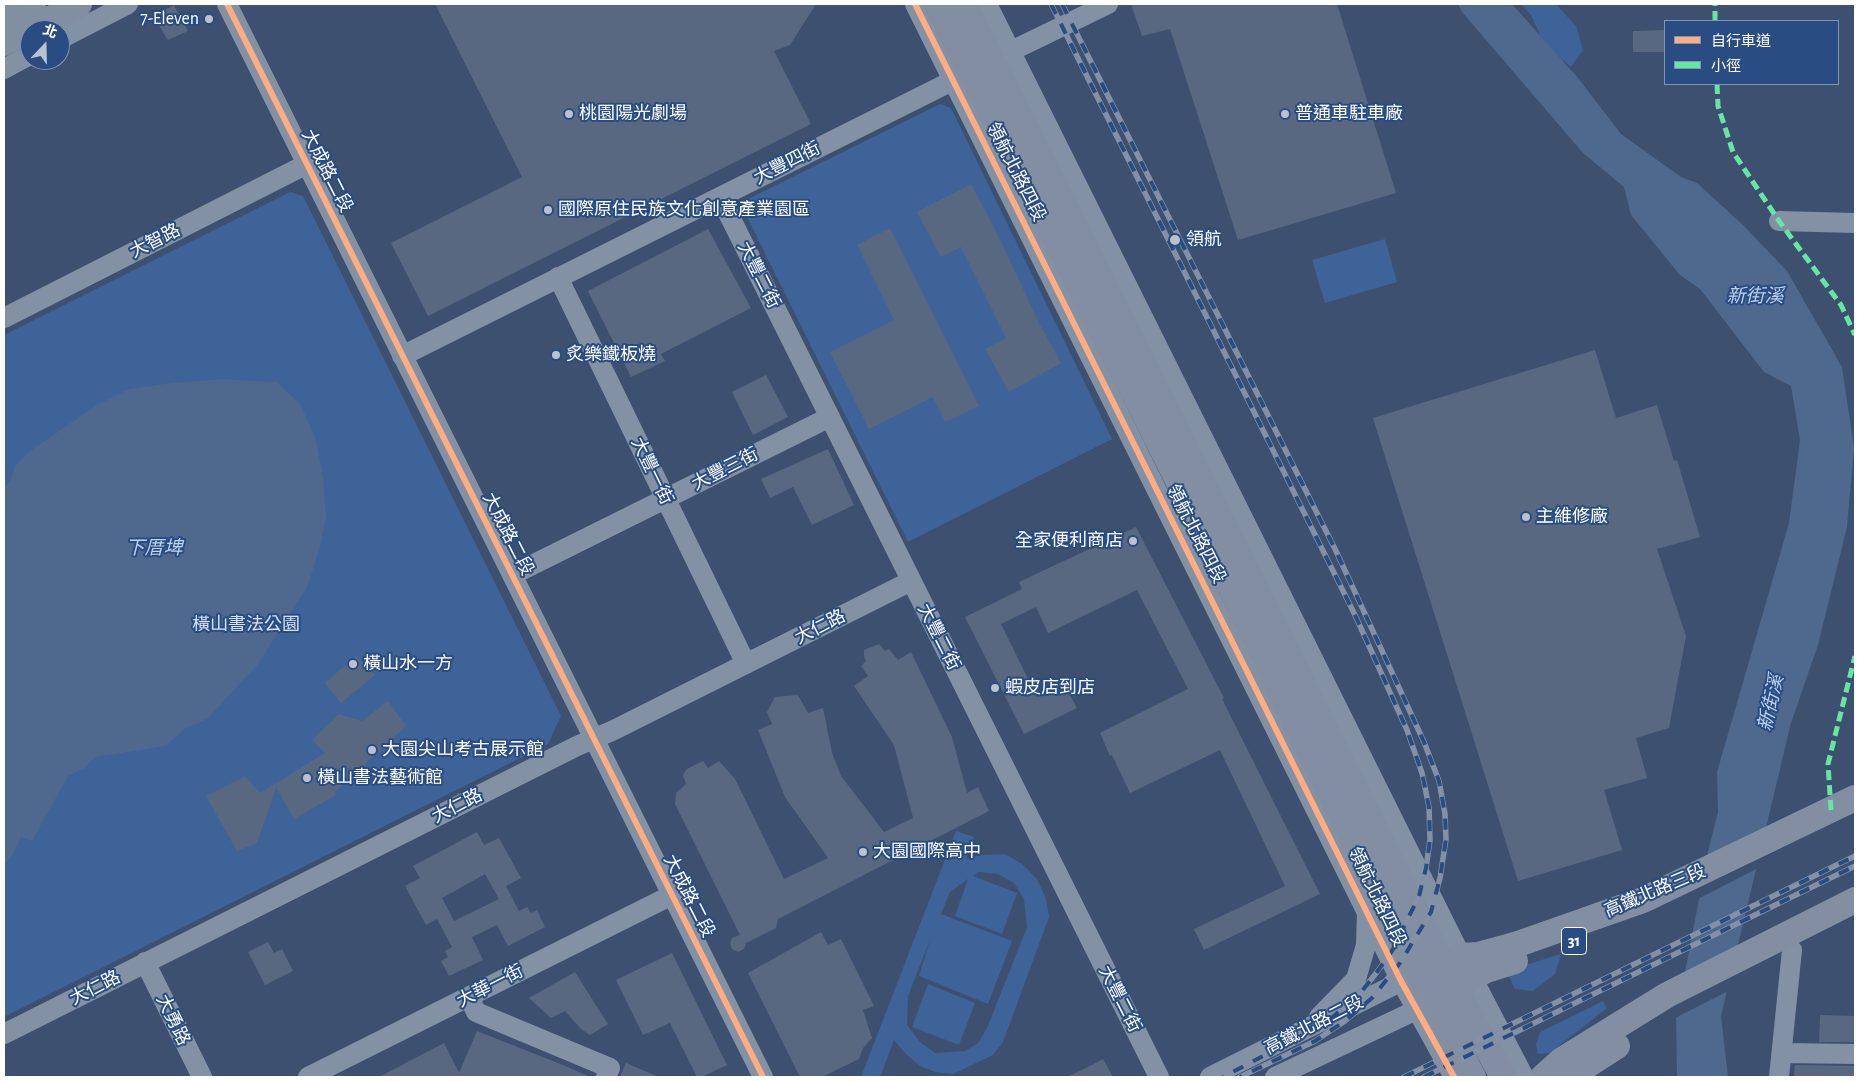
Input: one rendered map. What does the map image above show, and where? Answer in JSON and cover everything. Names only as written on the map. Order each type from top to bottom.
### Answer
[{"type":"main road","points":[[4,19],[33,4]]},
{"type":"main road","points":[[4,43],[79,4]]},
{"type":"main road","name":"領航北路四段","points":[[936,4],[981,66]]},
{"type":"main road","name":"領航北路四段","points":[[964,4],[981,66],[1194,512],[1430,968],[1425,1006],[1473,1077]]},
{"type":"main road","name":"高鐵北路三段","points":[[1425,1006],[1486,970],[1642,917],[1696,883],[1808,827],[1855,798]]},
{"type":"main road","name":"高鐵北路三段","points":[[1808,827],[1855,811]]},
{"type":"main road","name":"高鐵北路三段","points":[[1430,968],[1518,944],[1696,883]]},
{"type":"main road","points":[[1782,948],[1855,900]]},
{"type":"main road","points":[[1543,1077],[1562,1060],[1664,1006],[1782,948],[1855,917]]},
{"type":"main road","name":"領航北路四段","points":[[1430,968],[1464,984],[1503,1077]]},
{"type":"main road","points":[[1569,1077],[1664,1006]]},
{"type":"street","points":[[70,35],[128,4]]},
{"type":"street","name":"大成路二段","points":[[226,4],[763,1077]]},
{"type":"street","name":"領航北路四段","points":[[915,4],[981,66],[1430,968]]},
{"type":"street","name":"領航北路四段","points":[[987,4],[981,66],[1367,910],[1430,968]]},
{"type":"street","name":"大豐四街","points":[[402,356],[1108,4]]},
{"type":"street","points":[[4,69],[20,60]]},
{"type":"street","name":"大智路","points":[[4,318],[307,164]]},
{"type":"street","name":"大豐二街","points":[[720,197],[1159,1077]]},
{"type":"street","points":[[1779,221],[1855,223]]},
{"type":"street","name":"大豐一街","points":[[558,278],[746,664]]},
{"type":"street","name":"大豐三街","points":[[512,575],[830,417]]},
{"type":"street","name":"大仁路","points":[[4,1034],[912,581]]},
{"type":"street","name":"大華一街","points":[[308,1077],[672,896]]},
{"type":"street","points":[[1306,1030],[1356,979],[1366,945],[1367,910]]},
{"type":"street","points":[[1779,1077],[1783,1054],[1782,948]]},
{"type":"street","name":"大勇路","points":[[145,962],[202,1077]]},
{"type":"street","name":"高鐵北路二段","points":[[1210,1077],[1430,968]]},
{"type":"street","name":"領航北路四段","points":[[1464,984],[1524,1077]]},
{"type":"street","points":[[469,997],[476,1012],[610,1068],[606,1077]]},
{"type":"street","name":"領航北路四段","points":[[1425,1006],[1454,1077]]},
{"type":"street","name":"高鐵北路二段","points":[[1275,1077],[1425,1006]]},
{"type":"street","points":[[1783,1054],[1855,1054]]},
{"type":"green space","points":[[1521,4],[1556,4],[1576,26],[1583,50],[1571,67],[1544,44],[1531,15]]},
{"type":"green space","points":[[940,104],[951,108],[1112,439],[908,542],[740,203]]},
{"type":"green space","name":"橫山書法公園","points":[[290,192],[303,196],[561,716],[548,744],[4,1017],[4,335]]},
{"type":"green space","points":[[1385,239],[1397,282],[1325,303],[1312,260]]},
{"type":"green space","points":[[956,831],[974,837],[966,859],[981,855],[1005,854],[1022,864],[1037,879],[1046,899],[1049,917],[1003,1042],[993,1055],[953,1074],[935,1072],[920,1066],[894,1040],[880,1077],[861,1077]],"holes":[[[979,872],[998,874],[1014,883],[1024,899],[1027,927],[987,1028],[978,1043],[965,1051],[935,1053],[920,1042],[907,1025],[908,996],[930,940],[919,976],[988,1004],[1012,941],[941,914],[950,892],[968,879],[955,916],[1002,934],[1017,893],[973,876]]]},
{"type":"green space","points":[[1561,954],[1555,974],[1533,991],[1515,989],[1506,971]]},
{"type":"green space","points":[[928,984],[975,1003],[959,1045],[912,1027]]},
{"type":"green space","points":[[1603,1001],[1607,1008],[1550,1053],[1538,1054],[1536,1044],[1540,1032]]},
{"type":"water","name":"新街溪","points":[[1458,4],[1512,4],[1578,78],[1621,134],[1681,177],[1697,183],[1743,225],[1787,271],[1842,367],[1854,448],[1847,527],[1818,645],[1791,723],[1721,1016],[1728,1077],[1677,1077],[1676,1019],[1708,852],[1718,812],[1717,772],[1789,523],[1800,440],[1791,386],[1764,372],[1700,289],[1680,275],[1631,215],[1624,187],[1583,153],[1462,12]]},
{"type":"water","name":"下厝埤","points":[[222,379],[277,382],[301,405],[316,440],[323,477],[326,518],[308,585],[258,664],[207,719],[184,729],[166,746],[95,757],[84,768],[68,776],[32,841],[21,837],[12,856],[4,864],[4,489],[10,481],[16,464],[33,449],[97,405],[129,389]]},
{"type":"pier","points":[[1767,829],[1758,868],[1696,900],[1703,861]]},
{"type":"pier","points":[[1740,945],[1730,990],[1673,1019],[1682,974]]},
{"type":"building","points":[[435,4],[816,4],[790,45],[774,51],[811,124],[428,316],[391,243],[522,177]]},
{"type":"building","name":"普通車駐車廠","points":[[1131,4],[1337,4],[1396,193],[1238,240],[1170,29],[1142,36]]},
{"type":"building","points":[[174,5],[188,31],[168,40],[153,16]]},
{"type":"building","points":[[1664,30],[1664,52],[1633,52],[1633,31]]},
{"type":"building","points":[[971,184],[995,229],[1040,325],[1061,363],[1009,392],[985,349],[1006,338],[961,247],[941,257],[917,212]]},
{"type":"building","points":[[890,228],[979,406],[945,422],[933,397],[869,429],[830,352],[894,320],[857,245]]},
{"type":"building","points":[[708,229],[751,308],[661,354],[665,361],[631,377],[588,291]]},
{"type":"building","name":"主維修廠","points":[[1595,350],[1616,418],[1657,405],[1674,461],[1677,460],[1700,537],[1657,549],[1686,636],[1669,728],[1636,738],[1647,778],[1604,790],[1622,850],[1518,881],[1373,418]]},
{"type":"building","points":[[766,375],[788,417],[753,435],[732,392]]},
{"type":"building","points":[[828,449],[854,505],[812,525],[793,487],[770,498],[761,479]]},
{"type":"building","points":[[1136,527],[1224,698],[1222,699],[1320,894],[1204,950],[1194,929],[1285,886],[1220,750],[1130,793],[1112,755],[1110,756],[1100,733],[1188,689],[1137,590],[1048,633],[1036,607],[1001,624],[1037,697],[1064,684],[1077,708],[1024,734],[965,617],[1022,589],[1019,582]]},
{"type":"building","points":[[879,644],[885,651],[889,649],[898,660],[911,652],[952,737],[967,793],[978,787],[989,811],[778,919],[776,928],[746,943],[744,949],[738,952],[732,949],[730,944],[732,938],[740,935],[675,804],[676,793],[686,784],[683,775],[687,769],[703,761],[708,768],[719,761],[735,779],[784,879],[828,858],[785,797],[758,730],[772,724],[767,712],[775,697],[798,695],[808,713],[823,708],[832,753],[841,776],[884,832],[913,818],[894,745],[854,686],[868,676],[861,666],[866,661],[864,650]]},
{"type":"building","points":[[356,656],[375,675],[341,703],[325,683]]},
{"type":"building","name":"橫山書法藝術館","points":[[388,701],[406,726],[335,792],[336,795],[294,819],[276,788],[257,843],[237,851],[206,796],[245,776],[260,793],[325,753],[312,740],[339,714],[362,721]]},
{"type":"building","points":[[477,832],[484,845],[499,838],[521,878],[506,886],[519,911],[527,907],[531,913],[537,910],[545,927],[508,946],[497,925],[472,937],[483,960],[449,976],[441,961],[448,957],[445,951],[452,947],[437,919],[426,925],[405,886],[420,878],[413,866]],"holes":[[[485,874],[499,899],[454,921],[442,898]]]},
{"type":"building","points":[[821,932],[828,945],[841,939],[874,1006],[863,1010],[872,1038],[863,1048],[859,1059],[822,1077],[800,1077],[748,973]]},
{"type":"building","points":[[268,942],[274,953],[282,949],[293,971],[265,985],[248,952]]},
{"type":"building","points":[[672,953],[727,1065],[702,1077],[697,1077],[670,1023],[643,1035],[616,980]]},
{"type":"building","points":[[575,972],[608,1024],[590,1035],[581,1029],[565,1011],[551,1018],[529,998]]},
{"type":"building","points":[[1820,1015],[1855,1016],[1855,1042],[1819,1042]]},
{"type":"building","points":[[477,1031],[590,1077],[379,1077],[444,1043],[459,1073]]},
{"type":"building","points":[[1103,1059],[1113,1077],[1067,1077],[1092,1065]]},
{"type":"building","points":[[626,1063],[659,1077],[620,1077]]},
{"type":"building","points":[[1795,1065],[1855,1066],[1855,1077],[1794,1077]]},
{"type":"railway","points":[[1051,4],[1355,615],[1407,730],[1422,773],[1429,807],[1430,840],[1419,896],[1392,951],[1377,972],[1362,991],[1326,1023],[1223,1077]]},
{"type":"railway","points":[[1062,4],[1336,551],[1424,742],[1439,781],[1445,814],[1446,839],[1440,878],[1431,912],[1400,963],[1372,998],[1345,1021],[1315,1041],[1240,1077]]},
{"type":"railway","points":[[1404,1077],[1855,856]]},
{"type":"railway","points":[[1424,1077],[1855,866]]},
{"type":"marked path","points":[[1715,4],[1715,20]]},
{"type":"marked path","points":[[1717,85],[1718,106],[1733,152],[1779,221],[1841,305],[1855,335]]},
{"type":"marked path","points":[[1831,810],[1828,764],[1855,656]]},
{"type":"cycle path","points":[[227,4],[763,1077]]},
{"type":"cycle path","points":[[915,4],[1401,981],[1454,1077]]},
{"type":"place","name":"7-Eleven","points":[[209,19]]},
{"type":"place","name":"桃園陽光劇場","points":[[569,114]]},
{"type":"place","name":"普通車駐車廠","points":[[1285,114]]},
{"type":"place","name":"國際原住民族文化創意產業園區","points":[[548,210]]},
{"type":"place","name":"領航","points":[[1175,240]]},
{"type":"place","name":"炙樂鐵板燒","points":[[556,355]]},
{"type":"place","name":"主維修廠","points":[[1526,517]]},
{"type":"place","name":"全家便利商店","points":[[1133,541]]},
{"type":"place","name":"橫山水一方","points":[[353,664]]},
{"type":"place","name":"蝦皮店到店","points":[[995,688]]},
{"type":"place","name":"大園尖山考古展示館","points":[[372,750]]},
{"type":"place","name":"橫山書法藝術館","points":[[307,778]]},
{"type":"place","name":"大園國際高中","points":[[863,852]]}]
